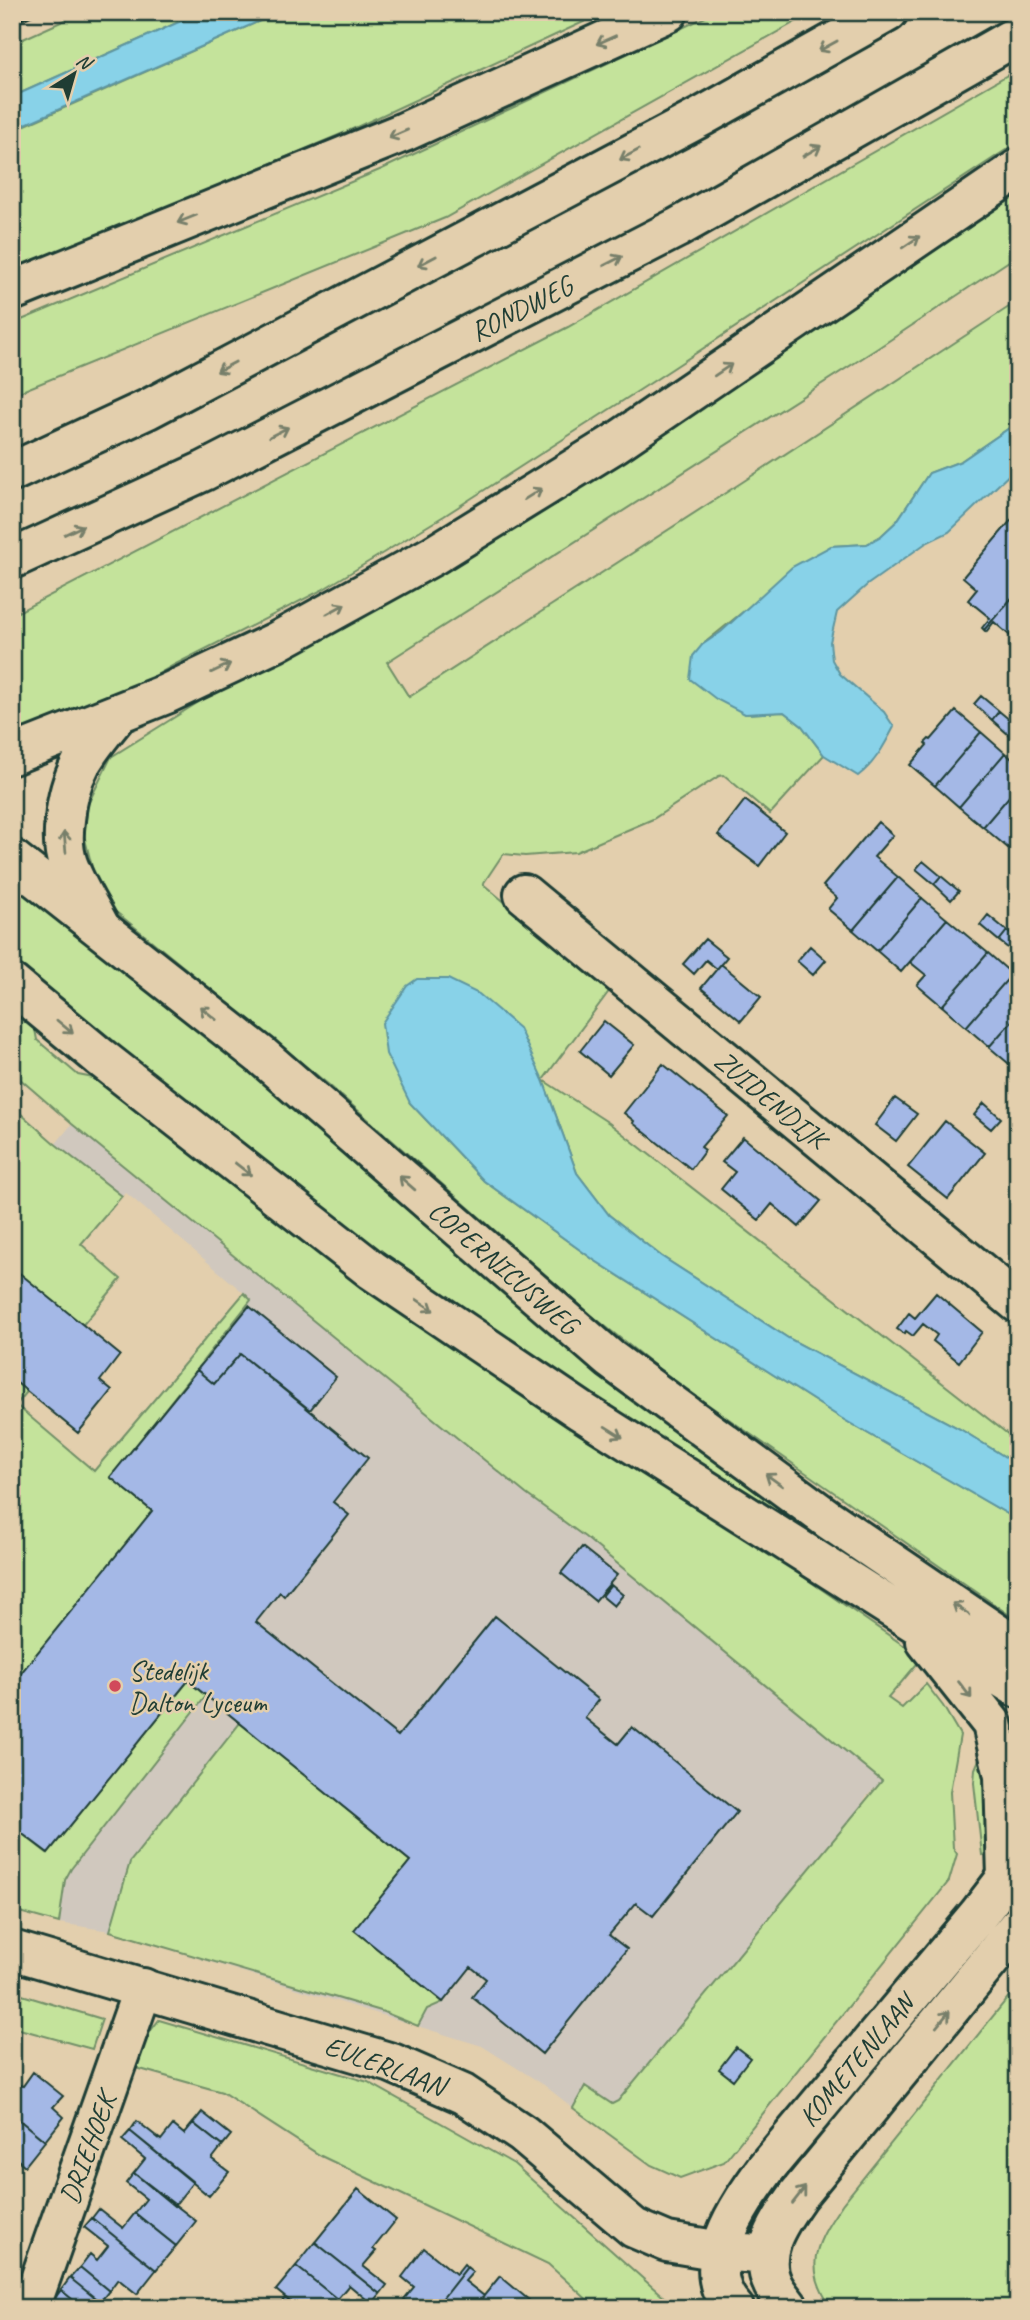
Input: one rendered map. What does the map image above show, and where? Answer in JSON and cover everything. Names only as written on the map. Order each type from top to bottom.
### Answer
[{"type":"main road","points":[[12,291],[404,132],[668,12]]},
{"type":"main road","points":[[12,472],[148,409],[703,116],[888,12]]},
{"type":"main road","name":"RONDWEG","points":[[12,559],[204,471],[677,228],[1018,35]]},
{"type":"main road","points":[[12,755],[117,715],[276,642],[434,555],[614,444],[1018,169]]},
{"type":"main road","points":[[100,927],[67,860],[65,819],[71,784],[88,750],[117,715]]},
{"type":"main road","name":"COPERNICUSWEG","points":[[12,859],[262,1056],[610,1359],[828,1519],[1018,1648]]},
{"type":"main road","name":"ZUIDENDIJK","points":[[524,894],[1018,1303]]},
{"type":"main road","points":[[12,984],[100,1057],[372,1270],[581,1411],[1018,1688]]},
{"type":"main road","name":"KOMETENLAAN","points":[[721,2251],[727,2229],[738,2208],[766,2168],[1012,1870],[1004,1776],[992,1724],[908,1617]]},
{"type":"main road","name":"KOMETENLAAN","points":[[768,2255],[776,2225],[798,2195],[1018,1926]]},
{"type":"main road","name":"EULERLAAN","points":[[12,1950],[393,2063],[463,2094],[531,2140],[634,2228],[667,2242],[768,2255]]},
{"type":"main road","name":"DRIEHOEK","points":[[30,2308],[143,1988]]},
{"type":"main road","points":[[721,2251],[723,2297],[734,2308]]},
{"type":"main road","points":[[768,2255],[773,2285],[789,2308]]},
{"type":"shaded area","points":[[72,1124],[526,1494],[585,1537],[882,1781],[865,1798],[863,1804],[618,2101],[612,2104],[586,2086],[573,2108],[544,2085],[482,2046],[110,1931],[59,1923],[12,1910],[12,1197]],"holes":[[[125,1192],[244,1293],[95,1471],[16,1405],[121,1279],[81,1245]]]},
{"type":"green space","points":[[83,12],[201,12],[12,97],[12,44]]},
{"type":"green space","points":[[280,12],[605,12],[346,132],[12,272],[12,131]]},
{"type":"green space","points":[[716,12],[813,12],[445,218],[12,395],[12,324],[382,169]]},
{"type":"green space","points":[[1018,69],[1018,142],[444,516],[322,590],[174,665],[101,707],[12,738],[12,615],[568,327]]},
{"type":"green space","points":[[1018,192],[1018,255],[878,348],[387,662],[409,697],[1018,301],[1018,422],[961,461],[929,473],[897,521],[881,536],[867,544],[831,546],[702,645],[745,714],[784,712],[802,726],[824,755],[770,814],[724,775],[719,776],[653,819],[576,852],[525,856],[503,854],[483,884],[610,990],[543,1080],[410,1103],[484,1181],[594,1260],[841,1418],[1018,1520],[1018,1621],[670,1378],[590,1314],[329,1085],[100,899],[84,835],[88,804],[111,757],[210,695],[371,611]]},
{"type":"green space","points":[[12,875],[874,1572],[382,1262],[12,964]]},
{"type":"green space","points":[[12,1005],[34,1024],[37,1040],[78,1075],[104,1080],[317,1244],[922,1658],[888,1698],[902,1708],[926,1684],[960,1735],[950,1792],[953,1848],[957,1854],[949,1881],[724,2162],[680,2178],[651,2165],[573,2108],[585,2086],[612,2104],[618,2101],[882,1781],[585,1537],[526,1494],[72,1124],[12,1072]]},
{"type":"green space","points":[[543,1080],[609,1123],[1018,1442],[1018,1465],[960,1429],[788,1338],[661,1256],[609,1215],[577,1173]]},
{"type":"green space","points":[[12,1106],[122,1196],[81,1244],[121,1279],[16,1405],[94,1471],[244,1293],[251,1300],[111,1477],[153,1512],[12,1684]]},
{"type":"green space","points":[[188,1681],[206,1696],[71,1869],[65,1880],[59,1923],[12,1910],[12,1826],[47,1853]]},
{"type":"green space","points":[[240,1723],[410,1861],[355,1930],[443,2002],[427,2009],[418,2026],[381,2011],[110,1931],[130,1862]]},
{"type":"green space","points":[[980,1757],[984,1760],[989,1832],[986,1854],[982,1855],[974,1783],[975,1769]]},
{"type":"green space","points":[[1018,1985],[1018,2308],[832,2308],[817,2279],[815,2266],[816,2254],[826,2229],[843,2203]]},
{"type":"green space","points":[[12,1992],[102,2019],[92,2049],[12,2027]]},
{"type":"green space","points":[[159,2020],[368,2082],[514,2164],[676,2308],[590,2308],[593,2305],[548,2264],[321,2156],[222,2092],[133,2067],[145,2038]]},
{"type":"water","points":[[201,12],[280,12],[12,130],[12,97]]},
{"type":"water","points":[[1018,422],[1018,466],[949,532],[926,543],[867,585],[837,612],[830,642],[832,660],[840,674],[884,712],[894,727],[874,760],[858,776],[824,755],[802,726],[784,712],[745,714],[716,699],[690,679],[693,656],[702,645],[721,632],[792,567],[831,546],[867,544],[881,536],[897,521],[929,473],[961,461]]},
{"type":"water","points":[[417,979],[448,979],[479,994],[519,1028],[543,1080],[577,1173],[609,1215],[661,1256],[788,1338],[960,1429],[1018,1465],[1018,1520],[841,1418],[594,1260],[484,1181],[410,1103],[386,1054],[382,1023],[407,986]]},
{"type":"building","points":[[1018,512],[1018,545],[1015,548],[1018,551],[1018,591],[984,630],[982,628],[990,618],[968,600],[977,589],[963,577]]},
{"type":"building","points":[[1018,591],[1018,639],[1016,641],[994,622],[986,632],[984,630]]},
{"type":"building","points":[[981,696],[999,711],[992,720],[974,704]]},
{"type":"building","points":[[956,711],[981,732],[935,786],[910,765],[927,745],[925,743],[931,740]]},
{"type":"building","points":[[999,711],[1017,726],[1009,735],[992,720]]},
{"type":"building","points":[[981,732],[1005,753],[959,807],[935,786]]},
{"type":"building","points":[[1005,753],[1018,764],[1018,786],[983,827],[959,807]]},
{"type":"building","points":[[1018,786],[1018,837],[1008,848],[983,827]]},
{"type":"building","points":[[745,800],[785,832],[759,866],[718,835]]},
{"type":"building","points":[[878,822],[893,835],[874,857],[898,877],[853,930],[828,909],[837,898],[823,886]]},
{"type":"building","points":[[923,861],[941,876],[934,884],[916,869]]},
{"type":"building","points":[[941,876],[959,891],[951,900],[934,884]]},
{"type":"building","points":[[898,877],[922,898],[877,951],[853,930]]},
{"type":"building","points":[[922,898],[947,919],[901,972],[877,951]]},
{"type":"building","points":[[988,915],[1007,931],[999,941],[980,925]]},
{"type":"building","points":[[947,919],[988,953],[942,1006],[917,985],[926,975],[910,962]]},
{"type":"building","points":[[1007,931],[1018,940],[1017,955],[999,941]]},
{"type":"building","points":[[705,939],[727,957],[717,969],[706,960],[694,974],[683,964]]},
{"type":"building","points":[[810,946],[826,960],[813,975],[797,961]]},
{"type":"building","points":[[988,953],[1012,974],[966,1027],[942,1006]]},
{"type":"building","points":[[721,964],[761,997],[741,1021],[701,988]]},
{"type":"building","points":[[1012,974],[1018,979],[1018,1014],[989,1047],[966,1027]]},
{"type":"building","points":[[1018,1014],[1018,1063],[1014,1068],[989,1047]]},
{"type":"building","points":[[604,1021],[634,1045],[609,1075],[580,1051]]},
{"type":"building","points":[[663,1064],[728,1116],[701,1147],[705,1150],[691,1169],[624,1113]]},
{"type":"building","points":[[895,1098],[917,1114],[896,1141],[875,1125]]},
{"type":"building","points":[[984,1103],[1001,1118],[991,1129],[974,1115]]},
{"type":"building","points":[[945,1121],[985,1153],[948,1199],[908,1167]]},
{"type":"building","points":[[743,1137],[821,1201],[799,1227],[772,1204],[759,1220],[721,1189],[735,1172],[722,1162]]},
{"type":"building","points":[[12,1267],[120,1355],[100,1381],[112,1391],[78,1433],[12,1379]]},
{"type":"building","points":[[936,1293],[982,1332],[959,1362],[933,1341],[937,1335],[923,1324],[913,1336],[897,1329],[909,1313],[915,1318]]},
{"type":"building","points":[[249,1306],[336,1377],[310,1410],[240,1354],[214,1384],[197,1370]]},
{"type":"building","points":[[240,1354],[368,1458],[333,1502],[349,1515],[284,1596],[280,1592],[256,1622],[398,1736],[495,1616],[599,1700],[585,1718],[618,1744],[632,1727],[737,1812],[653,1916],[636,1903],[609,1935],[627,1949],[542,2054],[472,1997],[486,1979],[471,1967],[443,2002],[354,1930],[410,1861],[188,1681],[48,1853],[12,1826],[12,1684],[152,1511],[110,1477],[197,1370],[214,1384]]},
{"type":"building","points":[[582,1547],[617,1575],[595,1601],[561,1573]]},
{"type":"building","points":[[611,1585],[623,1595],[614,1606],[602,1596]]},
{"type":"building","points":[[736,2047],[750,2058],[733,2080],[719,2069]]},
{"type":"building","points":[[33,2072],[63,2096],[53,2107],[64,2117],[45,2141],[12,2114],[12,2083],[23,2086]]},
{"type":"building","points":[[202,2112],[231,2135],[222,2146],[193,2123]]},
{"type":"building","points":[[12,2114],[45,2141],[25,2166],[12,2155]]},
{"type":"building","points":[[137,2121],[161,2140],[173,2125],[184,2134],[193,2123],[222,2146],[212,2159],[229,2172],[209,2196],[130,2131]]},
{"type":"building","points":[[130,2131],[193,2182],[174,2206],[134,2173],[145,2159],[122,2140]]},
{"type":"building","points":[[134,2173],[196,2221],[176,2246],[135,2213],[146,2199],[126,2183]]},
{"type":"building","points":[[358,2189],[396,2220],[363,2266],[387,2285],[380,2294],[315,2242]]},
{"type":"building","points":[[99,2209],[123,2228],[135,2213],[176,2246],[156,2270],[92,2218]]},
{"type":"building","points":[[92,2218],[156,2270],[137,2294],[118,2279],[109,2291],[80,2267],[90,2254],[97,2260],[108,2246],[84,2227]]},
{"type":"building","points":[[315,2242],[380,2294],[372,2304],[349,2285],[337,2299],[296,2266]]},
{"type":"building","points":[[424,2248],[456,2274],[464,2264],[467,2267],[435,2308],[415,2308],[404,2299],[414,2287],[402,2277]]},
{"type":"building","points":[[296,2266],[337,2299],[330,2308],[297,2307],[276,2290]]},
{"type":"building","points":[[80,2267],[109,2291],[100,2302],[70,2278]]},
{"type":"building","points":[[467,2267],[473,2272],[465,2281],[484,2296],[474,2308],[435,2308]]},
{"type":"building","points":[[500,2276],[536,2306],[535,2308],[474,2308]]},
{"type":"building","points":[[70,2278],[100,2302],[96,2308],[83,2308],[61,2290]]},
{"type":"building","points":[[61,2290],[83,2308],[59,2308],[52,2302]]},
{"type":"building","points":[[285,2298],[297,2307],[300,2308],[277,2308]]},
{"type":"railway","points":[[12,23],[36,12]]},
{"type":"place","name":"Stedelijk Dalton Lyceum","points":[[115,1686]]}]
